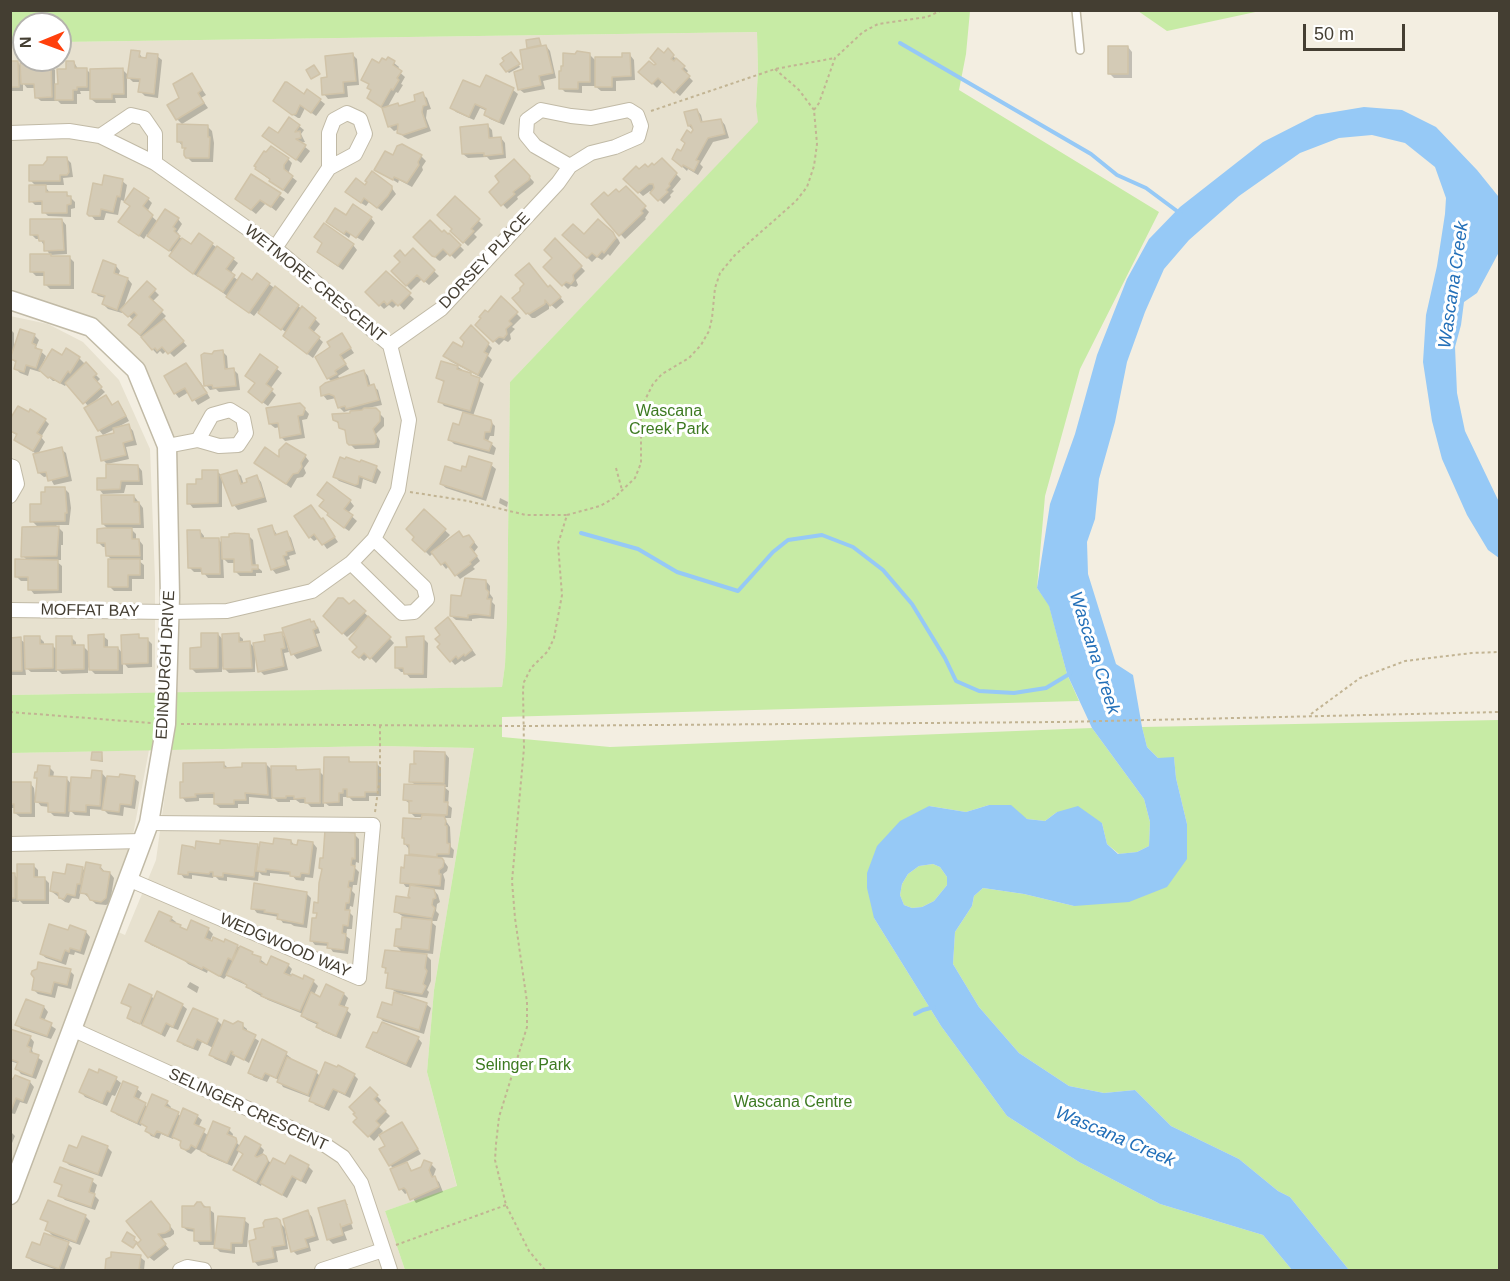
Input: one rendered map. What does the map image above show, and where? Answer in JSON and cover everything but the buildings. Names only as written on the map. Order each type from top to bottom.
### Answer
[{"type":"street","points":[[570,166],[535,146],[526,135],[527,120],[541,110],[571,117],[591,118],[629,110],[637,116]]},
{"type":"street","points":[[100,136],[131,115],[144,118],[155,134],[155,163]]},
{"type":"street","name":"DORSEY PLACE","points":[[390,345],[441,309],[558,183],[570,166],[591,153],[615,147],[638,137],[641,126],[637,116]]},
{"type":"street","name":"WETMORE CRESCENT","points":[[10,133],[69,131],[100,136],[155,163],[275,248],[390,345],[409,420],[398,490],[374,539],[351,563],[312,591],[227,611],[169,612]]},
{"type":"street","points":[[275,248],[329,168]]},
{"type":"street","name":"EDINBURGH DRIVE","points":[[10,300],[91,327],[136,370],[167,446],[169,612],[166,724],[149,823],[10,1195]]},
{"type":"street","points":[[167,446],[198,440]]},
{"type":"street","points":[[10,466],[13,467],[17,484],[10,496]]},
{"type":"street","points":[[351,563],[402,613],[414,612],[427,598],[424,587],[374,539]]},
{"type":"street","name":"MOFFAT BAY","points":[[10,610],[169,612]]},
{"type":"street","points":[[149,823],[373,825]]},
{"type":"street","name":"WEDGWOOD WAY","points":[[128,879],[359,978],[373,825]]},
{"type":"street","points":[[10,844],[142,841]]},
{"type":"street","name":"SELINGER CRESCENT","points":[[72,1029],[319,1141],[343,1157],[361,1183],[390,1270]]},
{"type":"street","points":[[322,1270],[383,1250]]},
{"type":"street","points":[[180,1270],[187,1267],[204,1270]]},
{"type":"lane","points":[[1076,10],[1080,50]]},
{"type":"path","points":[[814,110],[819,104],[835,58],[863,32],[878,24],[927,17],[942,10]]},
{"type":"path","points":[[637,116],[776,69],[835,58]]},
{"type":"path","points":[[398,490],[468,501],[526,515],[567,515],[600,506],[614,498],[635,478],[641,463],[641,417],[644,402],[653,384],[663,374],[689,358],[701,345],[709,331],[715,288],[720,273],[735,255],[796,201],[807,187],[814,166],[817,144],[814,110],[799,90],[776,69]]},
{"type":"path","points":[[616,468],[622,490]]},
{"type":"path","points":[[545,1270],[529,1251],[506,1205],[495,1160],[500,1117],[527,1028],[527,1002],[514,918],[512,881],[524,748],[524,682],[531,668],[548,651],[554,638],[562,595],[558,544],[567,515]]},
{"type":"path","points":[[1309,716],[1360,678],[1405,661],[1500,652]]},
{"type":"path","points":[[10,712],[166,724],[524,726],[1077,722],[1500,712]]},
{"type":"path","points":[[373,825],[380,777],[380,725]]},
{"type":"path","points":[[383,1250],[506,1205]]},
{"type":"shaded area","points":[[757,32],[756,106],[759,122],[510,382],[507,618],[502,687],[177,693],[179,634],[177,465],[165,417],[137,360],[71,313],[11,289],[10,43],[12,43],[12,72],[72,72],[72,42]]},
{"type":"shaded area","points":[[10,316],[48,324],[83,342],[119,380],[150,449],[155,579],[155,693],[11,695]]},
{"type":"shaded area","points":[[381,746],[474,748],[434,990],[427,1072],[457,1187],[385,1211],[405,1270],[11,1270],[10,753],[149,750],[126,872],[105,926],[125,935],[156,860],[171,750]]},
{"type":"green space","points":[[10,11],[970,11],[966,54],[959,90],[1159,212],[1080,369],[1045,496],[1037,588],[1049,605],[1067,674],[1079,701],[502,717],[502,737],[610,747],[1092,728],[1144,799],[1150,822],[1149,846],[1137,852],[1119,854],[1107,844],[1102,823],[1057,812],[1045,821],[1027,819],[989,805],[966,812],[929,806],[874,918],[941,1026],[1007,1116],[1079,1162],[1160,1204],[1263,1235],[1292,1270],[405,1270],[385,1211],[457,1186],[427,1072],[434,990],[474,748],[381,746],[11,753],[11,695],[502,687],[507,618],[510,382],[758,122],[756,106],[757,32],[72,42],[72,12],[12,12],[11,43]]},
{"type":"green space","points":[[1138,11],[1260,11],[1167,31]]},
{"type":"green space","points":[[1499,720],[1499,1270],[1349,1270],[1290,1197],[1278,1191],[1239,1159],[1171,1126],[1135,1090],[1104,1093],[1069,1086],[1019,1053],[979,1007],[953,964],[955,932],[972,906],[974,896],[983,888],[1024,894],[1074,906],[1187,824],[1176,778],[1174,758],[1158,758],[1147,747],[1142,727]]},
{"type":"green space","points":[[933,864],[940,867],[947,877],[947,885],[934,901],[922,907],[912,908],[904,905],[900,895],[902,884],[908,874],[919,866]]},
{"type":"water","name":"Wascana Creek","points":[[1364,107],[1402,110],[1436,127],[1498,196],[1499,252],[1477,293],[1464,302],[1455,347],[1457,393],[1465,431],[1499,502],[1499,558],[1488,550],[1467,515],[1442,459],[1432,421],[1423,362],[1426,315],[1437,266],[1446,198],[1435,167],[1405,143],[1372,135],[1339,138],[1300,153],[1239,196],[1189,240],[1164,269],[1127,362],[1115,422],[1099,479],[1095,519],[1087,542],[1088,574],[1116,664],[1133,675],[1147,747],[1158,758],[1174,757],[1176,778],[1187,824],[1187,859],[1167,887],[1129,902],[1074,906],[1024,894],[983,888],[974,896],[972,906],[955,932],[953,964],[979,1007],[1019,1053],[1069,1086],[1104,1093],[1135,1090],[1171,1126],[1239,1159],[1278,1191],[1290,1197],[1349,1270],[1292,1270],[1263,1235],[1160,1204],[1079,1162],[1007,1116],[941,1026],[874,918],[867,888],[867,873],[877,846],[900,821],[929,806],[966,812],[989,805],[1011,805],[1027,819],[1045,821],[1057,812],[1078,806],[1102,823],[1107,844],[1118,854],[1137,852],[1149,846],[1150,822],[1144,799],[1092,728],[1067,674],[1049,606],[1037,588],[1050,504],[1075,434],[1097,355],[1127,279],[1149,239],[1180,207],[1263,142],[1316,115]],"holes":[[[933,864],[940,867],[947,877],[947,885],[934,901],[922,907],[912,908],[904,905],[900,895],[902,884],[908,874],[919,866]]]},
{"type":"waterway","points":[[900,43],[1091,154],[1117,175],[1146,188],[1181,214]]},
{"type":"waterway","points":[[581,533],[638,549],[677,572],[738,591],[773,552],[788,540],[822,535],[853,547],[883,570],[912,604],[945,658],[956,681],[979,691],[1014,693],[1046,688],[1071,673]]},
{"type":"waterway","points":[[915,1014],[934,1007]]},
{"type":"park label","name":"Wascana Creek Park","points":[[669,421]]},
{"type":"park label","name":"Selinger Park","points":[[523,1066]]},
{"type":"park label","name":"Wascana Centre","points":[[793,1103]]}]
